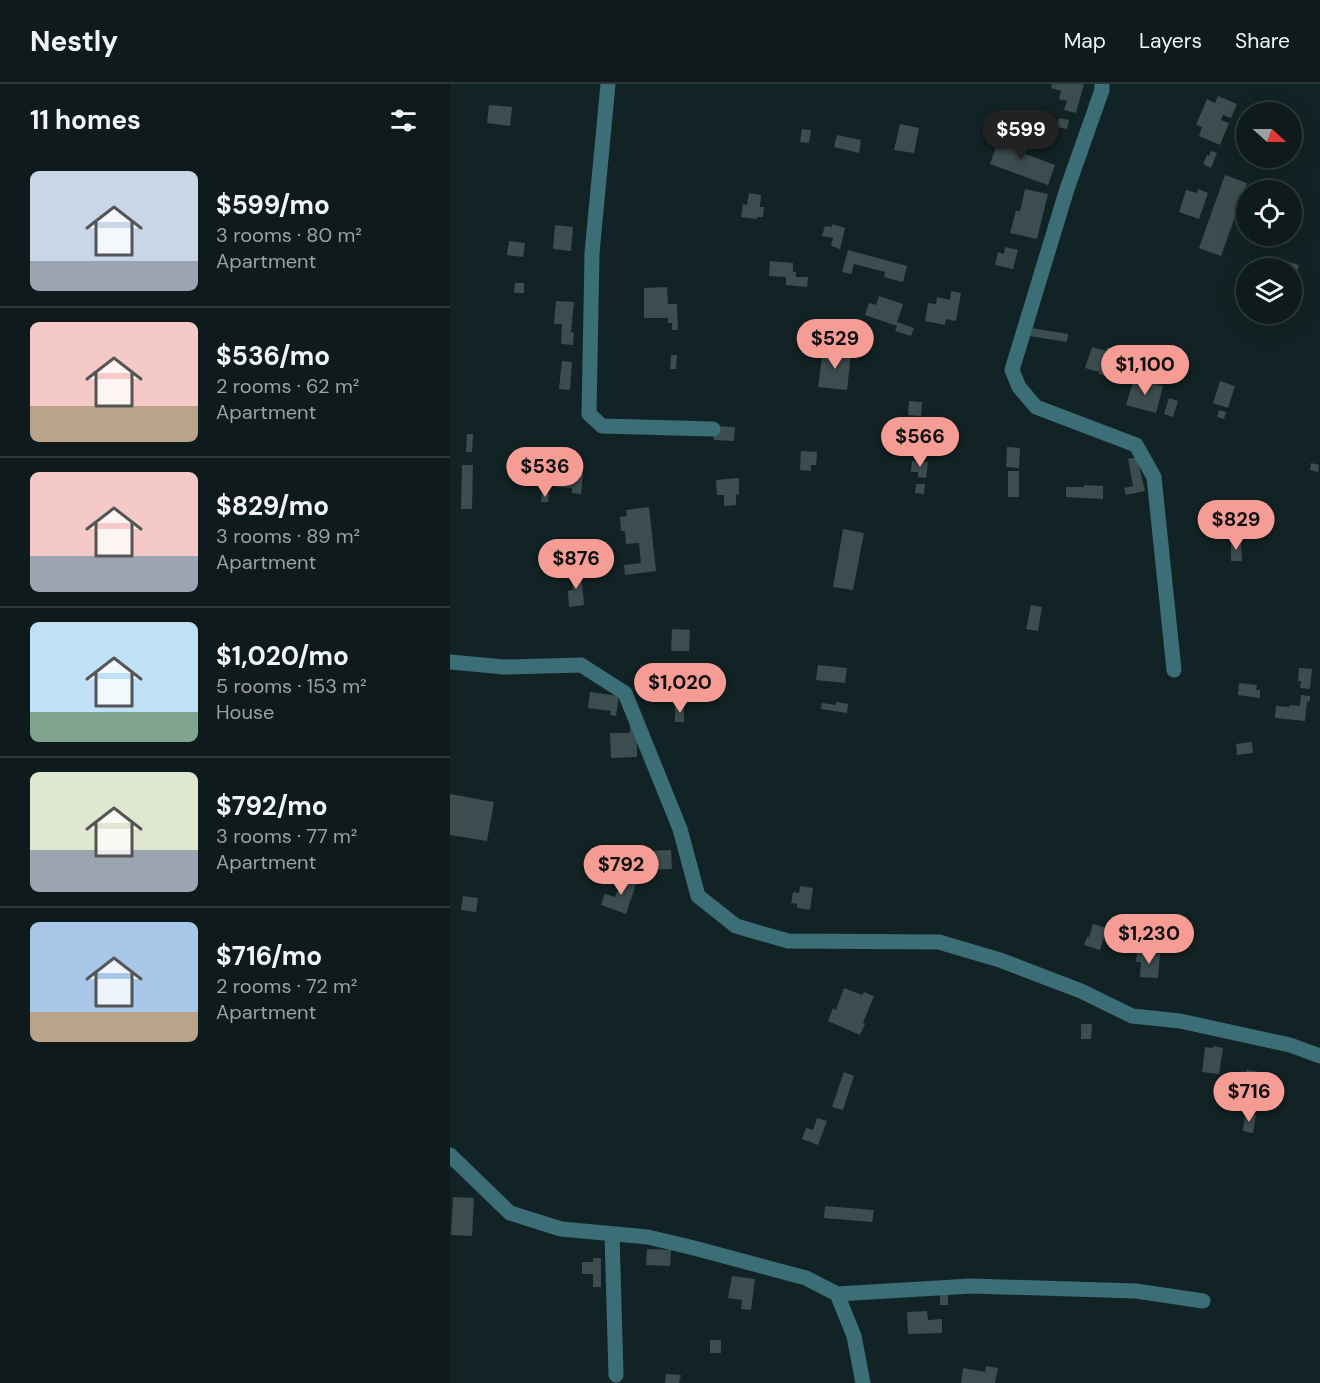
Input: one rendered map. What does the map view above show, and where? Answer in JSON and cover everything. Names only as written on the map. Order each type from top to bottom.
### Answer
[{"type":"street","points":[[608,84],[592,253],[589,414],[602,426],[713,429]]},
{"type":"street","points":[[1102,84],[1102,90],[1066,189],[1012,370],[1019,387],[1036,407],[1136,445],[1154,477],[1174,670]]},
{"type":"street","points":[[450,662],[504,668],[581,665],[625,693],[680,829],[698,896],[736,926],[788,941],[939,942],[1000,960],[1082,991],[1132,1016],[1180,1021],[1290,1045],[1320,1056]]},
{"type":"street","points":[[450,1155],[510,1213],[561,1230],[648,1237],[806,1278],[837,1294],[971,1286],[1136,1291],[1203,1301]]},
{"type":"street","points":[[612,1234],[616,1375]]},
{"type":"street","points":[[837,1294],[854,1336],[863,1383]]},
{"type":"building","points":[[1052,84],[1084,84],[1076,113],[1064,110],[1067,101],[1059,99],[1061,91],[1051,88]]},
{"type":"building","points":[[1218,96],[1236,104],[1231,118],[1223,115],[1221,120],[1229,123],[1220,145],[1199,136],[1202,127],[1196,125],[1207,99],[1215,103]]},
{"type":"building","points":[[489,105],[512,107],[510,126],[487,123]]},
{"type":"building","points":[[1059,118],[1069,120],[1067,129],[1057,127]]},
{"type":"building","points":[[900,124],[919,128],[914,153],[894,150]]},
{"type":"building","points":[[802,129],[811,130],[809,143],[800,142]]},
{"type":"building","points":[[1001,134],[1019,140],[1015,150],[1055,165],[1048,185],[990,164]]},
{"type":"building","points":[[837,135],[861,140],[859,153],[834,147]]},
{"type":"building","points":[[1211,151],[1217,153],[1211,168],[1203,164]]},
{"type":"building","points":[[1225,175],[1239,180],[1236,180],[1236,214],[1221,256],[1199,248]]},
{"type":"building","points":[[1025,189],[1048,194],[1037,239],[1010,233],[1016,211],[1020,211]]},
{"type":"building","points":[[1198,189],[1208,193],[1199,219],[1179,212],[1186,190],[1197,193]]},
{"type":"building","points":[[749,193],[761,195],[760,207],[764,207],[763,217],[757,219],[741,217],[743,204],[747,205]]},
{"type":"building","points":[[832,224],[845,228],[840,249],[831,246],[833,238],[822,236],[825,226],[832,227]]},
{"type":"building","points":[[555,225],[573,227],[571,251],[553,249]]},
{"type":"building","points":[[509,241],[525,243],[523,257],[507,255]]},
{"type":"building","points":[[1005,247],[1018,250],[1013,269],[995,265],[998,252],[1004,254]]},
{"type":"building","points":[[848,250],[907,266],[903,282],[884,277],[885,272],[854,264],[851,274],[842,272]]},
{"type":"building","points":[[770,261],[793,263],[793,272],[796,272],[796,277],[808,277],[807,287],[786,285],[786,277],[769,276]]},
{"type":"building","points":[[515,283],[524,283],[524,293],[514,293]]},
{"type":"building","points":[[667,287],[668,304],[677,304],[678,330],[672,330],[672,323],[668,323],[668,318],[644,318],[644,288]]},
{"type":"building","points":[[951,291],[961,293],[956,321],[946,319],[945,325],[925,321],[928,303],[936,304],[937,297],[950,300]]},
{"type":"building","points":[[879,296],[903,304],[897,322],[914,328],[911,336],[895,331],[897,326],[865,315],[869,303],[876,305]]},
{"type":"building","points":[[556,301],[574,302],[571,332],[574,333],[573,345],[561,344],[562,324],[554,324]]},
{"type":"building","points":[[1025,327],[1068,334],[1067,342],[1023,335]]},
{"type":"building","points":[[1092,347],[1106,351],[1107,348],[1113,349],[1105,376],[1085,368]]},
{"type":"building","points":[[823,350],[851,354],[847,390],[818,387]]},
{"type":"building","points":[[1157,350],[1173,355],[1166,380],[1149,375]]},
{"type":"building","points":[[671,355],[677,355],[676,369],[670,369]]},
{"type":"building","points":[[562,361],[572,362],[570,390],[559,389]]},
{"type":"building","points":[[1134,378],[1163,386],[1156,413],[1126,405]]},
{"type":"building","points":[[1220,381],[1235,386],[1228,408],[1213,403]]},
{"type":"building","points":[[1169,398],[1178,401],[1173,417],[1164,414]]},
{"type":"building","points":[[909,401],[922,402],[921,416],[908,415]]},
{"type":"building","points":[[1219,410],[1226,412],[1224,419],[1217,417]]},
{"type":"building","points":[[714,426],[735,427],[734,441],[714,440]]},
{"type":"building","points":[[467,434],[473,434],[472,452],[466,452]]},
{"type":"building","points":[[1007,447],[1020,448],[1019,468],[1006,467]]},
{"type":"building","points":[[801,451],[817,452],[816,465],[811,465],[811,471],[800,470]]},
{"type":"building","points":[[1137,457],[1145,491],[1126,495],[1124,488],[1133,486],[1128,459]]},
{"type":"building","points":[[912,461],[928,462],[926,478],[918,477],[918,472],[911,472]]},
{"type":"building","points":[[1311,463],[1319,465],[1318,472],[1310,470]]},
{"type":"building","points":[[462,465],[473,465],[472,509],[461,509]]},
{"type":"building","points":[[1008,471],[1019,471],[1019,497],[1008,497]]},
{"type":"building","points":[[563,472],[583,474],[581,494],[572,493],[572,488],[554,487],[555,478],[562,478]]},
{"type":"building","points":[[739,478],[736,505],[724,506],[724,495],[717,495],[716,480]]},
{"type":"building","points":[[916,484],[925,484],[924,494],[915,493]]},
{"type":"building","points":[[1084,485],[1103,486],[1103,499],[1066,497],[1066,487],[1084,487]]},
{"type":"building","points":[[542,493],[549,493],[548,502],[541,502]]},
{"type":"building","points":[[649,507],[656,571],[625,575],[624,565],[641,563],[639,543],[626,544],[625,531],[621,531],[620,517],[627,516],[626,510]]},
{"type":"building","points":[[1244,509],[1251,509],[1251,532],[1244,531]]},
{"type":"building","points":[[843,529],[864,533],[853,590],[833,587]]},
{"type":"building","points":[[1231,541],[1241,541],[1242,561],[1231,561]]},
{"type":"building","points":[[581,570],[584,605],[569,607],[568,591],[573,590],[571,571]]},
{"type":"building","points":[[1031,605],[1042,607],[1038,631],[1026,629]]},
{"type":"building","points":[[672,629],[690,630],[689,651],[671,651]]},
{"type":"building","points":[[818,665],[847,668],[845,683],[816,680]]},
{"type":"building","points":[[1299,668],[1312,669],[1310,689],[1300,688]]},
{"type":"building","points":[[1239,683],[1257,685],[1256,690],[1260,690],[1260,698],[1238,695]]},
{"type":"building","points":[[590,692],[619,696],[616,716],[610,715],[611,711],[588,708]]},
{"type":"building","points":[[1301,695],[1310,696],[1310,702],[1307,701],[1305,721],[1275,718],[1276,706],[1300,706]]},
{"type":"building","points":[[836,702],[848,704],[847,713],[821,709],[822,703],[836,705]]},
{"type":"building","points":[[675,706],[684,706],[684,722],[675,722]]},
{"type":"building","points":[[630,725],[637,725],[637,757],[611,758],[610,733],[630,733]]},
{"type":"building","points":[[1252,742],[1253,753],[1237,755],[1236,744]]},
{"type":"building","points":[[450,794],[494,802],[487,841],[450,835]]},
{"type":"building","points":[[671,850],[672,869],[647,870],[643,851]]},
{"type":"building","points":[[623,876],[637,881],[626,914],[601,905],[605,894],[615,897]]},
{"type":"building","points":[[800,886],[813,888],[810,910],[797,908],[797,904],[791,903],[793,892],[799,893]]},
{"type":"building","points":[[463,896],[478,898],[476,912],[461,910]]},
{"type":"building","points":[[1093,924],[1107,928],[1100,950],[1084,945]]},
{"type":"building","points":[[1137,952],[1160,954],[1158,978],[1140,977],[1141,962],[1136,962]]},
{"type":"building","points":[[844,988],[862,995],[864,992],[874,996],[860,1035],[828,1021],[833,1008],[836,1010]]},
{"type":"building","points":[[1081,1024],[1092,1024],[1091,1039],[1081,1039]]},
{"type":"building","points":[[1213,1046],[1223,1048],[1219,1074],[1202,1072],[1205,1047],[1213,1048]]},
{"type":"building","points":[[1246,1070],[1257,1071],[1252,1109],[1241,1108],[1244,1092],[1240,1091],[1242,1071],[1246,1072]]},
{"type":"building","points":[[844,1072],[854,1076],[843,1110],[832,1107]]},
{"type":"building","points":[[1245,1113],[1256,1115],[1253,1133],[1243,1131]]},
{"type":"building","points":[[817,1118],[827,1121],[818,1145],[802,1139],[806,1128],[813,1130]]},
{"type":"building","points":[[453,1197],[474,1198],[472,1236],[451,1235]]},
{"type":"building","points":[[825,1206],[874,1210],[872,1222],[824,1218]]},
{"type":"building","points":[[647,1249],[671,1250],[670,1266],[646,1265]]},
{"type":"building","points":[[593,1258],[601,1258],[601,1287],[593,1287],[593,1274],[582,1274],[582,1262],[593,1262]]},
{"type":"building","points":[[732,1276],[755,1279],[751,1310],[741,1309],[742,1300],[728,1298]]},
{"type":"building","points":[[948,1290],[948,1305],[940,1305],[940,1291]]},
{"type":"building","points":[[927,1311],[928,1320],[942,1319],[942,1333],[908,1334],[907,1312]]},
{"type":"building","points":[[710,1340],[721,1340],[721,1353],[710,1353]]},
{"type":"building","points":[[986,1366],[998,1368],[995,1383],[961,1383],[963,1368],[985,1372]]},
{"type":"building","points":[[666,1374],[681,1375],[679,1383],[665,1383]]}]
